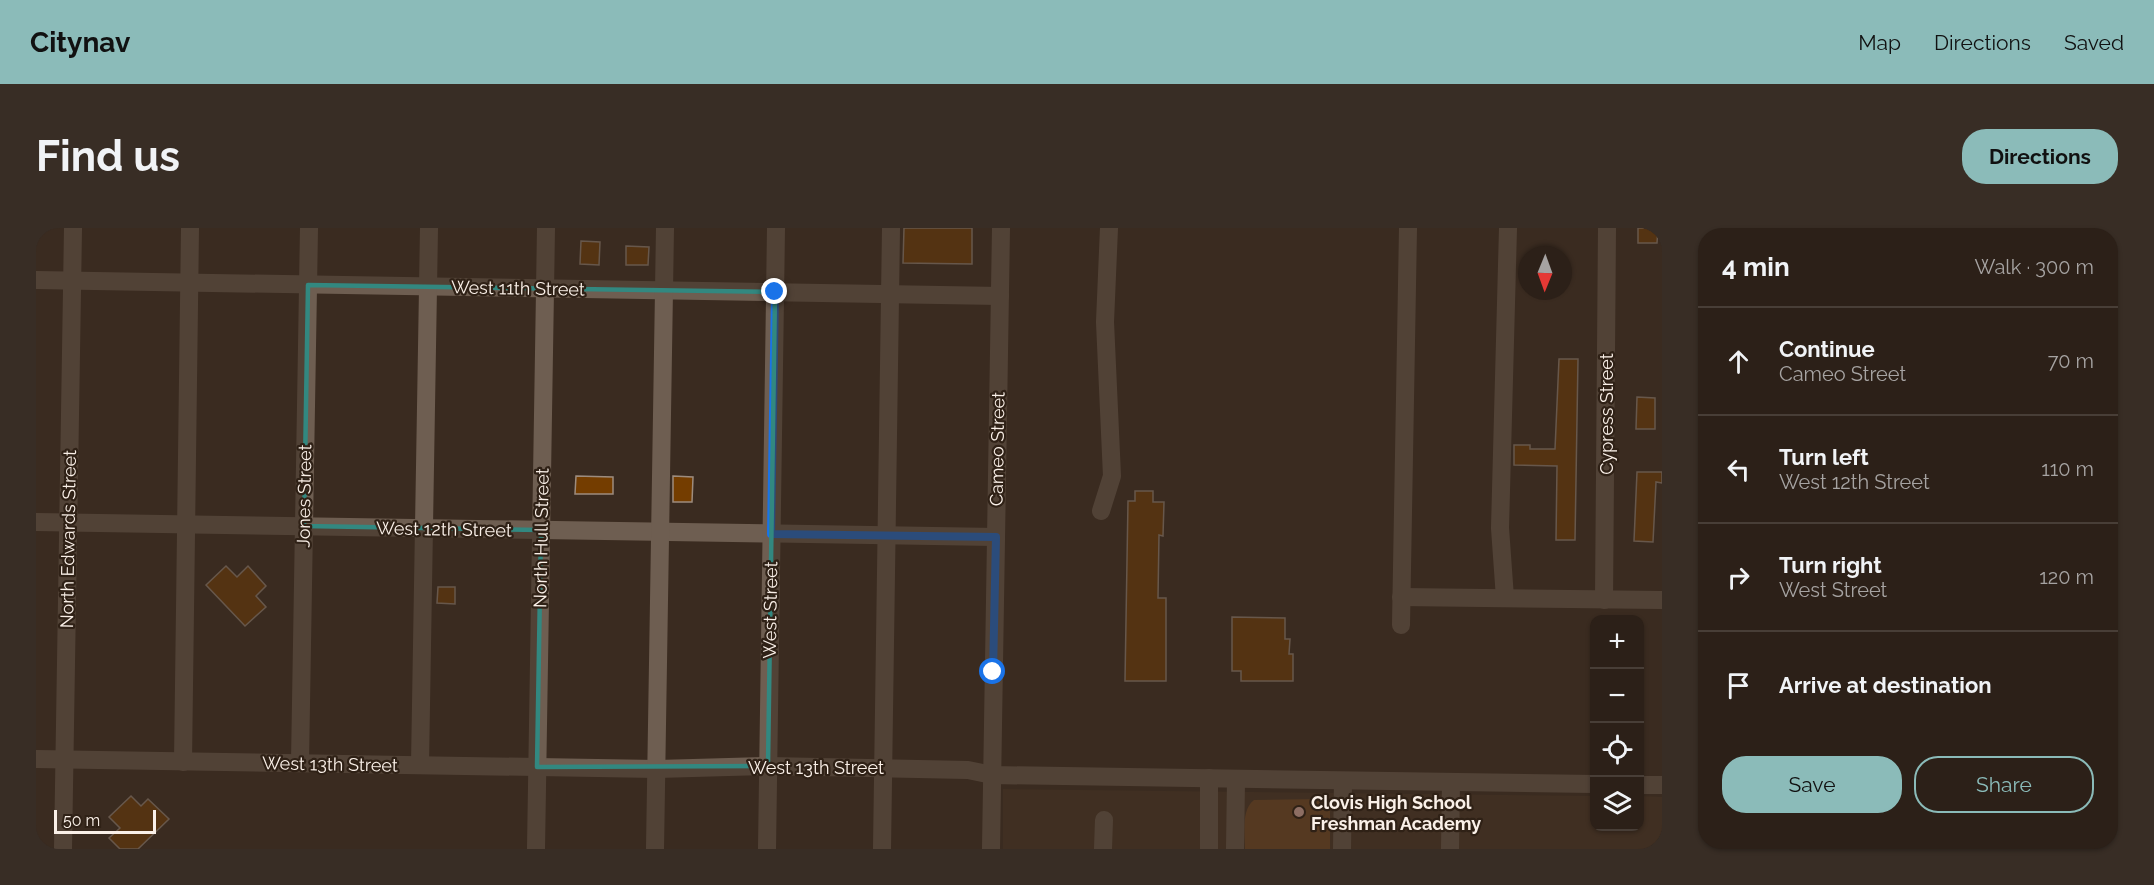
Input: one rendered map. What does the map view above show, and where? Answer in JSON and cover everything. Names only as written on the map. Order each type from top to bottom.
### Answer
[{"type":"street","name":"North Edwards Street","points":[[63,849],[73,228]]},
{"type":"street","points":[[183,762],[190,228]]},
{"type":"street","name":"Jones Street","points":[[300,763],[309,228]]},
{"type":"street","points":[[420,765],[429,228]]},
{"type":"street","name":"North Hull Street","points":[[536,849],[546,228]]},
{"type":"street","points":[[656,849],[665,228]]},
{"type":"street","name":"West Street","points":[[766,849],[776,228]]},
{"type":"street","points":[[882,849],[891,228]]},
{"type":"street","name":"Cameo Street","points":[[991,849],[1001,228]]},
{"type":"street","points":[[1101,511],[1112,476],[1105,322],[1109,228]]},
{"type":"street","points":[[1401,625],[1408,228]]},
{"type":"street","points":[[1505,598],[1500,528],[1508,228]]},
{"type":"street","name":"Cypress Street","points":[[1605,600],[1607,228]]},
{"type":"street","name":"West 11th Street","points":[[36,280],[1000,296]]},
{"type":"street","name":"West 12th Street","points":[[36,522],[996,537]]},
{"type":"street","points":[[1401,597],[1662,600]]},
{"type":"street","name":"West 13th Street","points":[[36,759],[657,769],[768,766],[968,770],[992,775],[1590,784]]},
{"type":"street","points":[[1209,778],[1209,849]]},
{"type":"street","points":[[1235,849],[1236,780]]},
{"type":"street","points":[[1342,849],[1343,781]]},
{"type":"street","points":[[1450,849],[1451,782]]},
{"type":"street","points":[[1644,785],[1662,785]]},
{"type":"street","points":[[1103,849],[1104,820]]},
{"type":"highlighted area","points":[[308,285],[775,292],[768,766],[537,767],[541,530],[304,526]]},
{"type":"shaded area","name":"Clovis High School Freshman Academy","points":[[1003,789],[1590,796],[1590,831],[1644,831],[1644,796],[1662,797],[1662,849],[1003,849]]},
{"type":"shaded area","points":[[1323,799],[1330,811],[1330,849],[1245,849],[1245,816],[1254,800]]},
{"type":"building","points":[[904,228],[972,228],[972,264],[903,263]]},
{"type":"building","points":[[1638,228],[1658,228],[1657,243],[1638,243]]},
{"type":"building","points":[[581,241],[600,242],[599,265],[580,264]]},
{"type":"building","points":[[626,246],[649,247],[648,265],[626,265]]},
{"type":"building","points":[[1559,359],[1578,359],[1575,540],[1556,540],[1557,466],[1514,465],[1514,445],[1530,445],[1530,449],[1555,449]]},
{"type":"building","points":[[1637,397],[1655,398],[1655,429],[1636,429]]},
{"type":"building","points":[[1637,472],[1662,472],[1662,483],[1656,482],[1653,542],[1634,541]]},
{"type":"building","points":[[576,476],[613,477],[613,494],[575,494]]},
{"type":"building","points":[[673,476],[693,477],[692,502],[673,502]]},
{"type":"building","points":[[1135,491],[1153,491],[1153,502],[1164,502],[1163,536],[1159,535],[1158,598],[1166,598],[1166,681],[1125,681],[1128,501],[1135,501]]},
{"type":"building","points":[[226,566],[237,577],[248,566],[266,586],[256,596],[266,607],[245,626],[206,585]]},
{"type":"building","points":[[438,587],[455,587],[455,604],[437,603]]},
{"type":"building","points":[[1232,617],[1285,618],[1285,639],[1290,639],[1289,654],[1293,654],[1293,681],[1241,681],[1241,671],[1232,671]]},
{"type":"building","points":[[131,796],[141,806],[148,799],[169,819],[138,849],[120,849],[109,838],[120,828],[109,817]]},
{"type":"place","name":"Clovis High School Freshman Academy","points":[[1299,812]]},
{"type":"route","points":[[775,292],[771,534],[996,537],[993,672]]}]
